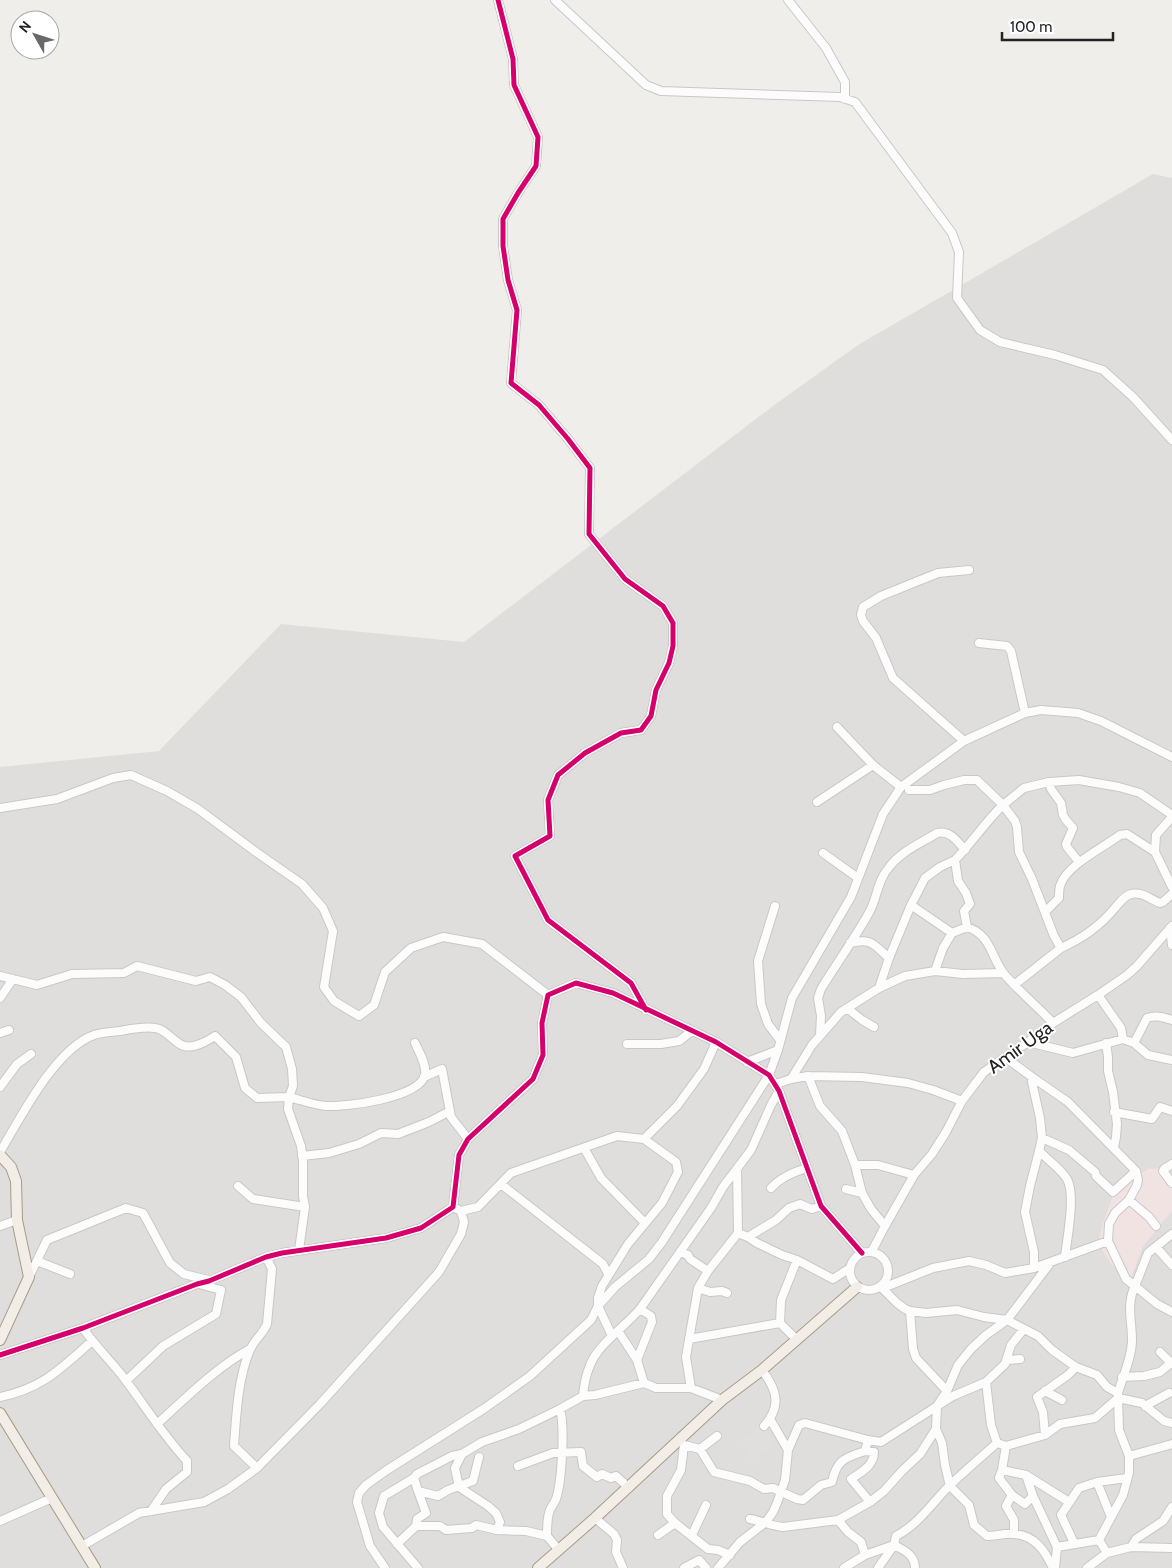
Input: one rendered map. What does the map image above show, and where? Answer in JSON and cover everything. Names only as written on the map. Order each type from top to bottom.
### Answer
[{"type":"main road","points":[[0,1154],[11,1167],[16,1181],[17,1220],[29,1277],[0,1340]]},
{"type":"main road","points":[[538,1568],[629,1488],[722,1400],[762,1370],[857,1287]]},
{"type":"main road","points":[[0,1414],[95,1568]]},
{"type":"street","points":[[498,0],[513,59],[514,85],[538,137],[536,166],[503,219],[503,246],[508,280],[517,310],[511,383],[539,405],[590,468],[589,534],[625,579],[662,606],[673,623],[674,646],[669,663],[656,690],[651,716],[641,730],[622,733],[585,753],[558,775],[548,800],[550,836],[515,856],[548,920],[630,983],[646,1010]]},
{"type":"street","points":[[554,0],[646,85],[661,92],[840,97],[855,102],[952,233],[959,252],[957,298],[980,330],[1000,342],[1055,355],[1103,370],[1133,397],[1172,440]]},
{"type":"street","points":[[788,0],[826,48],[846,82],[846,99]]},
{"type":"street","points":[[964,741],[894,678],[876,638],[863,621],[861,614],[862,607],[881,596],[938,573],[969,570]]},
{"type":"street","points":[[979,643],[1007,646],[1025,713]]},
{"type":"street","points":[[385,1568],[370,1546],[358,1502],[359,1493],[366,1485],[387,1470],[485,1408],[530,1376],[591,1320],[598,1306],[615,1287],[649,1259],[662,1242],[769,1075],[792,998],[851,897],[883,814],[900,787],[964,741],[1025,713],[1041,710],[1078,713],[1101,721],[1172,757]]},
{"type":"street","points":[[838,727],[873,765],[900,787]]},
{"type":"street","points":[[817,802],[873,765]]},
{"type":"street","points":[[0,808],[57,798],[113,778],[131,775],[167,791],[190,804],[302,884],[323,908],[333,931],[324,987],[334,1001],[359,1016],[374,1005],[385,972],[411,948],[443,937],[482,944],[548,995]]},
{"type":"street","points":[[909,790],[930,790],[964,780],[977,780],[1003,805],[1018,827],[1019,852],[1032,879],[1054,936],[1061,948]]},
{"type":"street","points":[[880,988],[889,958],[911,905],[925,878],[940,866],[955,860],[992,815],[1024,788],[1049,782],[1078,780],[1119,787],[1140,793],[1172,816],[1156,835],[1155,852],[1172,887]]},
{"type":"street","points":[[1049,782],[1051,789],[1061,803],[1063,815],[1073,828],[1066,844],[1067,848],[1079,862]]},
{"type":"street","points":[[820,1035],[821,1016],[818,998],[821,989],[864,923],[872,907],[880,879],[890,866],[900,855],[936,833],[948,832],[965,850]]},
{"type":"street","points":[[1045,912],[1058,898],[1061,883],[1079,862],[1120,835],[1127,834],[1155,852]]},
{"type":"street","points":[[823,853],[858,878]]},
{"type":"street","points":[[955,860],[958,881],[966,892],[970,904],[964,910],[967,927]]},
{"type":"street","points":[[1014,985],[1061,948],[1076,941],[1103,922],[1125,896],[1133,893],[1146,896],[1160,903],[1172,894]]},
{"type":"street","points":[[911,905],[952,933]]},
{"type":"street","points":[[775,906],[758,960],[761,1004],[768,1024],[780,1040]]},
{"type":"street","points":[[935,971],[943,948],[952,933],[967,927],[972,929],[987,942],[1003,973],[1053,1023]]},
{"type":"street","points":[[1171,927],[1172,945]]},
{"type":"street","name":"Amir Uga","points":[[872,1251],[884,1226],[914,1175],[932,1154],[962,1101],[984,1072],[1053,1023],[1127,975],[1171,927]]},
{"type":"street","points":[[850,942],[870,941],[889,958]]},
{"type":"street","points":[[0,976],[37,985],[72,974],[124,973],[137,966],[196,981],[210,977],[241,997],[261,1023],[286,1047],[292,1070],[293,1086],[289,1097],[288,1109],[302,1156],[305,1207],[299,1250]]},
{"type":"street","points":[[583,1396],[589,1367],[600,1349],[640,1309],[711,1208],[723,1187],[751,1150],[778,1088],[791,1079],[820,1035],[841,1012],[880,988],[905,976],[935,971],[963,974],[1003,973]]},
{"type":"street","points":[[0,998],[13,979]]},
{"type":"street","points":[[548,995],[576,983],[613,993],[716,1042],[769,1075],[778,1088],[821,1206],[862,1253]]},
{"type":"street","points":[[453,1207],[459,1155],[468,1139],[533,1079],[543,1055],[542,1023],[548,995]]},
{"type":"street","points":[[1098,995],[1121,1028],[1123,1039]]},
{"type":"street","points":[[847,1008],[874,1027]]},
{"type":"street","points":[[1134,1043],[1146,1018],[1161,1016],[1172,1020]]},
{"type":"street","points":[[0,1154],[49,1073],[68,1050],[94,1035],[156,1028],[169,1034],[178,1044],[191,1047],[203,1044],[215,1036],[236,1057],[245,1088],[257,1098],[289,1097],[325,1106],[363,1104],[401,1094],[418,1085],[424,1076],[425,1068],[415,1043]]},
{"type":"street","points":[[0,1033],[9,1030]]},
{"type":"street","points":[[627,1044],[661,1044],[679,1041],[692,1031]]},
{"type":"street","points":[[1028,1042],[1073,1053],[1123,1039],[1134,1043],[1148,1055],[1172,1060]]},
{"type":"street","points":[[644,1139],[677,1106],[704,1069],[716,1042]]},
{"type":"street","points":[[1106,1043],[1108,1070],[1117,1124],[1114,1146]]},
{"type":"street","points":[[747,1062],[778,1050]]},
{"type":"street","points":[[0,1087],[17,1064],[31,1054]]},
{"type":"street","points":[[1006,1058],[1068,1102],[1114,1146],[1136,1171],[1138,1185],[1129,1200],[1115,1213],[1109,1224],[1108,1241],[1126,1278],[1157,1304],[1172,1312]]},
{"type":"street","points":[[424,1076],[442,1069],[451,1117],[468,1139]]},
{"type":"street","points":[[791,1079],[808,1076],[862,1077],[908,1083],[962,1101]]},
{"type":"street","points":[[808,1076],[820,1106],[842,1130],[855,1165],[862,1193],[884,1226]]},
{"type":"street","points":[[1032,1082],[1040,1118],[1042,1138],[1025,1212],[1034,1252],[1034,1268]]},
{"type":"street","points":[[1114,1112],[1152,1118],[1160,1107],[1172,1111]]},
{"type":"street","points":[[302,1156],[329,1153],[359,1144],[381,1133],[398,1134],[429,1122],[450,1111]]},
{"type":"street","points":[[460,1211],[478,1207],[511,1173],[618,1136],[644,1139],[676,1162],[678,1172],[662,1203],[628,1244],[608,1274],[598,1298],[598,1306],[615,1334],[637,1360],[644,1383]]},
{"type":"street","points":[[1042,1138],[1069,1150],[1095,1172],[1096,1176],[1113,1192],[1136,1171]]},
{"type":"street","points":[[584,1148],[600,1178],[645,1223]]},
{"type":"street","points":[[1039,1151],[1068,1181],[1071,1194],[1065,1257]]},
{"type":"street","points":[[1172,1164],[1164,1169],[1163,1172],[1172,1183]]},
{"type":"street","points":[[855,1165],[878,1165],[914,1175]]},
{"type":"street","points":[[771,1188],[778,1180],[792,1172],[807,1168]]},
{"type":"street","points":[[691,1388],[686,1357],[698,1288],[708,1271],[738,1233],[737,1169]]},
{"type":"street","points":[[501,1184],[603,1264],[608,1274]]},
{"type":"street","points":[[238,1186],[253,1198],[305,1207]]},
{"type":"street","points":[[846,1189],[862,1193]]},
{"type":"street","points":[[1129,1200],[1149,1217],[1156,1226]]},
{"type":"street","points":[[748,1237],[776,1220],[789,1208],[800,1204],[812,1209],[821,1206]]},
{"type":"street","points":[[82,1546],[139,1513],[204,1502],[228,1489],[257,1468],[320,1404],[439,1272],[461,1234],[464,1222],[460,1211],[453,1207]]},
{"type":"street","points":[[0,1355],[82,1328],[209,1281],[266,1257],[299,1250],[386,1238],[421,1228],[453,1207]]},
{"type":"street","points":[[29,1277],[47,1240],[126,1208],[143,1213],[170,1264],[184,1274],[209,1281]]},
{"type":"street","points":[[0,1226],[17,1220]]},
{"type":"street","points":[[738,1233],[782,1256],[797,1260],[832,1279],[850,1268]]},
{"type":"street","points":[[1099,1540],[1123,1495],[1129,1473],[1129,1456],[1119,1430],[1118,1395],[1132,1341],[1129,1314],[1132,1292],[1148,1253],[1172,1234]]},
{"type":"street","points":[[882,1287],[888,1276],[887,1263],[883,1257],[872,1251],[862,1253],[854,1259],[850,1268],[851,1278],[857,1287],[869,1290],[882,1287],[906,1280],[933,1268],[968,1261],[986,1265],[1005,1273],[1034,1268],[1108,1241]]},
{"type":"street","points":[[1156,1247],[1172,1265]]},
{"type":"street","points":[[680,1252],[708,1271]]},
{"type":"street","points":[[156,1424],[209,1377],[250,1349],[264,1332],[267,1324],[272,1269],[266,1257]]},
{"type":"street","points":[[797,1260],[781,1300],[780,1323],[797,1340]]},
{"type":"street","points":[[37,1261],[70,1274]]},
{"type":"street","points":[[1051,1262],[1007,1320],[986,1335],[958,1365],[947,1391],[937,1406],[936,1429],[942,1443],[950,1486],[969,1505],[974,1525],[987,1536],[1014,1534],[1030,1537],[1045,1552],[1054,1568]]},
{"type":"street","points":[[126,1381],[163,1346],[216,1314],[222,1290],[198,1284]]},
{"type":"street","points":[[882,1287],[897,1303],[910,1311],[926,1313],[957,1310],[984,1317],[1007,1320],[1023,1330],[1038,1336],[1052,1350],[1076,1367],[1097,1375],[1107,1387],[1118,1395],[1142,1403],[1164,1421],[1172,1423]]},
{"type":"street","points":[[698,1288],[710,1292],[722,1291],[728,1293]]},
{"type":"street","points":[[637,1360],[652,1322],[651,1316],[640,1309]]},
{"type":"street","points":[[910,1311],[913,1349],[916,1358],[947,1391]]},
{"type":"street","points":[[689,1339],[780,1323]]},
{"type":"street","points":[[82,1328],[126,1381],[169,1442],[187,1461],[187,1472],[166,1490],[151,1511]]},
{"type":"street","points":[[718,1568],[740,1542],[766,1522],[778,1503],[780,1491],[785,1480],[788,1450],[800,1425],[805,1423],[881,1442],[953,1396],[986,1382],[1007,1360],[1011,1345],[1023,1330]]},
{"type":"street","points":[[0,1397],[19,1393],[52,1376],[92,1341]]},
{"type":"street","points":[[250,1349],[243,1374],[237,1409],[234,1446],[257,1468]]},
{"type":"street","points":[[1122,1377],[1144,1376],[1160,1372],[1172,1363],[1160,1352]]},
{"type":"street","points":[[1007,1360],[1020,1358]]},
{"type":"street","points":[[1045,1434],[1043,1412],[1037,1397],[1076,1367]]},
{"type":"street","points":[[762,1370],[775,1392],[775,1406],[770,1419],[764,1426]]},
{"type":"street","points":[[986,1382],[990,1425],[997,1443]]},
{"type":"street","points":[[418,1568],[383,1527],[379,1513],[384,1496],[414,1478],[417,1474],[452,1456],[462,1454],[482,1442],[519,1429],[583,1396],[595,1395],[644,1383],[656,1388],[691,1388],[722,1400]]},
{"type":"street","points":[[1045,1391],[1062,1400]]},
{"type":"street","points":[[1145,1406],[1169,1393]]},
{"type":"street","points":[[997,1443],[1006,1446],[1045,1434],[1060,1424],[1096,1418],[1118,1395]]},
{"type":"street","points":[[547,1536],[549,1512],[556,1500],[562,1454],[562,1418],[560,1409]]},
{"type":"street","points":[[770,1419],[788,1450]]},
{"type":"street","points":[[750,1519],[783,1527],[838,1520],[884,1492],[920,1454],[936,1429]]},
{"type":"street","points":[[700,1449],[717,1436]]},
{"type":"street","points":[[865,1452],[868,1440]]},
{"type":"street","points":[[878,1568],[894,1545],[896,1536],[908,1530],[950,1486],[997,1443]]},
{"type":"street","points":[[1129,1456],[1172,1444]]},
{"type":"street","points":[[730,1568],[728,1558],[718,1550],[708,1549],[675,1523],[667,1514],[666,1496],[681,1470],[684,1445],[700,1449],[714,1472],[750,1481],[764,1489],[773,1488],[803,1500],[821,1486],[832,1482],[836,1468],[846,1457],[865,1452],[874,1452],[874,1458],[866,1469],[851,1479],[870,1502]]},
{"type":"street","points":[[1006,1446],[999,1478],[1012,1494],[1025,1504],[1032,1496]]},
{"type":"street","points":[[518,1466],[553,1453],[581,1452],[583,1466],[597,1477],[602,1474],[611,1478],[616,1476],[629,1488]]},
{"type":"street","points":[[462,1454],[455,1468],[459,1487],[496,1513],[500,1522],[497,1530]]},
{"type":"street","points":[[418,1490],[438,1496],[448,1490],[473,1481],[479,1457]]},
{"type":"street","points":[[1002,1470],[1026,1475],[1069,1502]]},
{"type":"street","points":[[1026,1475],[1032,1496],[1057,1547],[1054,1568]]},
{"type":"street","points":[[397,1544],[416,1526],[417,1519],[426,1513],[414,1478]]},
{"type":"street","points":[[1074,1543],[1061,1515],[1079,1488],[1097,1482],[1127,1478]]},
{"type":"street","points":[[1097,1482],[1111,1517]]},
{"type":"street","points":[[1012,1494],[1006,1506],[1014,1520],[1014,1534]]},
{"type":"street","points":[[0,1521],[52,1498]]},
{"type":"street","points":[[692,1535],[706,1505]]},
{"type":"street","points":[[1131,1547],[1136,1539],[1163,1521],[1172,1507]]},
{"type":"street","points":[[596,1518],[618,1540],[616,1552],[623,1568]]},
{"type":"street","points":[[838,1520],[848,1532],[861,1542],[865,1555]]},
{"type":"street","points":[[658,1535],[675,1523]]},
{"type":"street","points":[[416,1526],[440,1526],[446,1530],[472,1528],[476,1524],[497,1530],[526,1531],[547,1536],[558,1549]]},
{"type":"street","points":[[1057,1547],[1099,1540]]},
{"type":"street","points":[[1099,1540],[1107,1553]]},
{"type":"street","points":[[844,1568],[865,1555],[894,1545],[907,1552],[915,1563],[915,1568]]},
{"type":"street","points":[[1088,1568],[1107,1553],[1131,1547],[1172,1548]]},
{"type":"street","points":[[684,1568],[699,1560],[708,1549]]},
{"type":"street","points":[[699,1560],[706,1568]]},
{"type":"shaded area","points":[[1153,174],[1172,178],[1172,1568],[0,1568],[0,767],[159,751],[281,624],[464,642],[773,406],[858,345]]},
{"type":"shaded area","points":[[1161,1168],[1172,1181],[1172,1211],[1143,1246],[1131,1278],[1122,1274],[1111,1264],[1098,1243],[1103,1223],[1115,1190],[1148,1169]]},
{"type":"shaded area","points":[[762,1424],[775,1446],[751,1460],[741,1441],[754,1434],[751,1429]]},
{"type":"cycle path","points":[[498,0],[513,59],[514,85],[538,137],[536,166],[503,219],[503,246],[508,280],[517,310],[511,383],[539,405],[590,468],[589,534],[625,579],[663,606],[673,623],[673,646],[669,663],[656,690],[651,716],[641,730],[621,733],[585,753],[558,775],[548,800],[550,836],[515,856],[548,920],[631,983],[646,1010]]},
{"type":"cycle path","points":[[0,1355],[83,1328],[209,1281],[266,1257],[386,1238],[421,1228],[453,1207],[459,1155],[468,1139],[533,1079],[543,1055],[542,1023],[548,995],[576,983],[613,993],[716,1042],[769,1075],[779,1091],[821,1206],[862,1253]]}]
